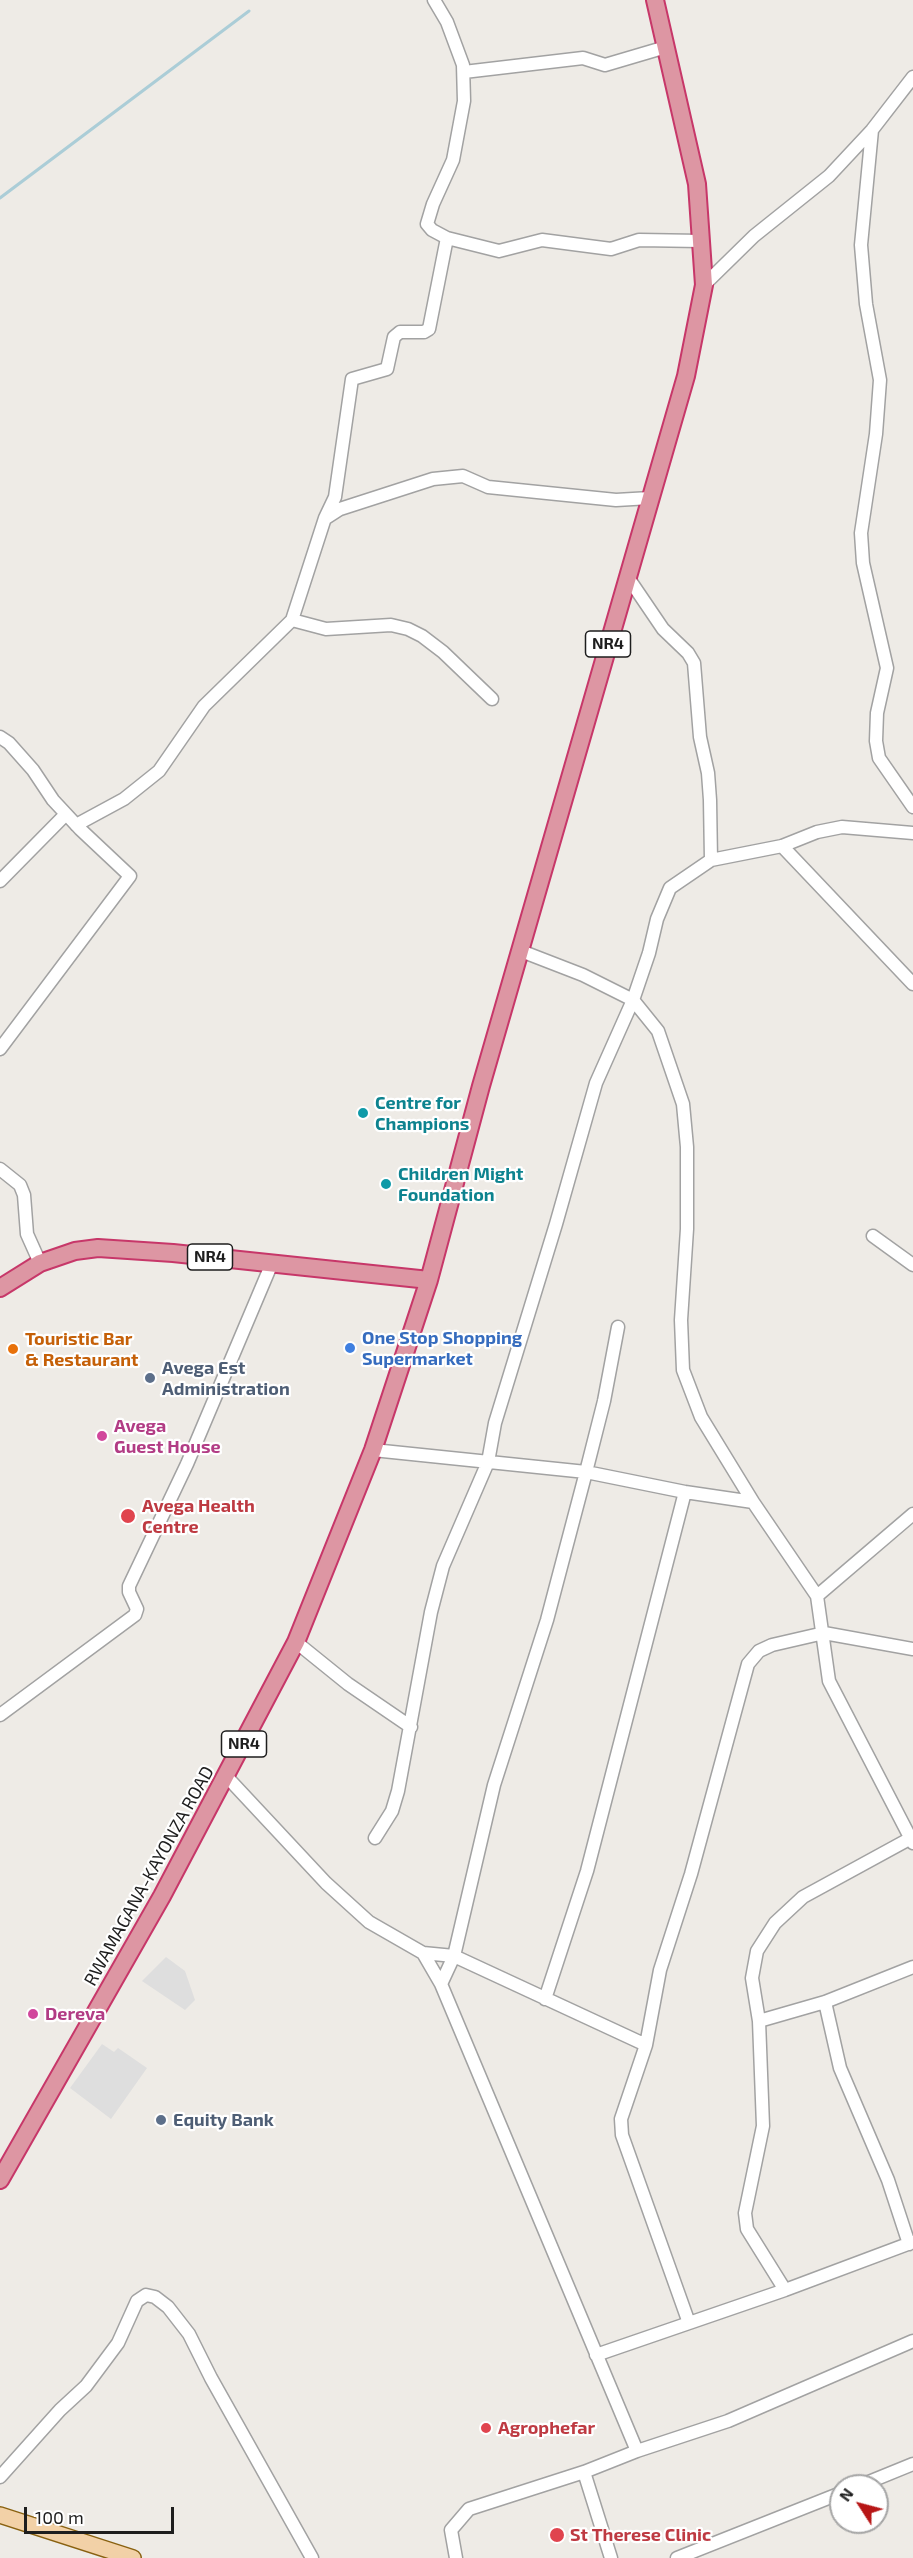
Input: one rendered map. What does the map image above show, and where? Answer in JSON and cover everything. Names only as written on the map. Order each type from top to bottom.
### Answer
[{"type":"highway","name":"NR4","points":[[0,1288],[40,1263],[75,1251],[98,1248],[173,1252],[429,1280],[627,576],[686,376],[704,285],[697,184],[655,0]]},
{"type":"highway","name":"RWAMAGANA-KAYONZA ROAD","points":[[0,2180],[162,1896],[296,1642],[373,1450],[429,1280]]},
{"type":"main road","points":[[0,2515],[134,2558]]},
{"type":"street","points":[[434,0],[447,22],[464,65],[464,101],[453,160],[433,204],[427,225],[432,230],[447,238],[499,251],[542,240],[611,249],[639,240],[701,241]]},
{"type":"street","points":[[464,72],[583,58],[605,65],[666,47]]},
{"type":"street","points":[[704,285],[754,236],[829,176],[872,130],[913,77]]},
{"type":"street","points":[[872,130],[861,245],[866,304],[880,380],[876,434],[861,533],[863,562],[887,668],[877,713],[876,741],[879,758],[913,807]]},
{"type":"street","points":[[76,825],[124,799],[159,771],[204,706],[292,620],[325,518],[335,497],[352,379],[387,369],[394,337],[400,332],[424,332],[429,329],[447,238]]},
{"type":"street","points":[[325,518],[340,509],[433,479],[463,476],[488,487],[616,500],[650,498]]},
{"type":"street","points":[[627,576],[663,629],[688,653],[694,663],[700,737],[710,791],[711,860]]},
{"type":"street","points":[[292,620],[326,630],[391,625],[408,629],[422,636],[443,652],[492,699]]},
{"type":"street","points":[[0,737],[9,743],[33,770],[53,800],[76,825],[130,876],[129,881],[0,1049]]},
{"type":"street","points":[[0,881],[66,814]]},
{"type":"street","points":[[375,1838],[392,1811],[411,1727],[431,1612],[443,1566],[488,1462],[495,1423],[556,1224],[596,1083],[633,1000],[649,953],[657,920],[670,888],[684,876],[711,860],[782,846],[817,832],[842,827],[913,833]]},
{"type":"street","points":[[782,846],[913,984]]},
{"type":"street","points":[[521,951],[583,975],[633,1000],[658,1031],[683,1104],[687,1147],[687,1229],[681,1320],[683,1370],[701,1418],[753,1502],[817,1596],[829,1681],[912,1841],[803,1897],[775,1923],[757,1951],[752,1978],[759,2021],[763,2126],[745,2213],[747,2229],[785,2290]]},
{"type":"street","points":[[0,1169],[20,1185],[24,1195],[27,1234],[40,1263]]},
{"type":"street","points":[[873,1236],[913,1265]]},
{"type":"street","points":[[0,1715],[135,1615],[137,1609],[129,1592],[129,1586],[187,1464],[272,1263]]},
{"type":"street","points":[[441,1984],[454,1956],[494,1785],[546,1620],[586,1472],[604,1401],[618,1326]]},
{"type":"street","points":[[373,1450],[586,1472],[685,1492],[753,1502]]},
{"type":"street","points":[[545,1999],[586,1871],[685,1492]]},
{"type":"street","points":[[817,1596],[913,1514]]},
{"type":"street","points":[[689,2322],[622,2135],[621,2119],[645,2045],[660,1970],[691,1874],[748,1664],[759,1651],[772,1645],[824,1633],[913,1649]]},
{"type":"street","points":[[296,1642],[348,1684],[411,1727]]},
{"type":"street","points":[[226,1777],[326,1883],[369,1922],[423,1953],[454,1956],[645,2045]]},
{"type":"street","points":[[423,1953],[441,1984],[573,2292],[596,2355],[638,2451]]},
{"type":"street","points":[[759,2021],[825,2002],[913,1967]]},
{"type":"street","points":[[596,2355],[785,2290],[911,2243],[888,2180],[840,2068],[825,2002]]},
{"type":"street","points":[[0,2477],[60,2410],[86,2386],[118,2343],[137,2301],[146,2295],[154,2296],[168,2307],[189,2334],[211,2378],[312,2558]]},
{"type":"street","points":[[456,2558],[451,2530],[469,2509],[584,2472],[728,2421],[913,2341]]},
{"type":"street","points":[[888,2474],[913,2464]]},
{"type":"street","points":[[584,2472],[611,2558]]},
{"type":"street","points":[[677,2558],[829,2498]]},
{"type":"shaded area","points":[[166,1957],[185,1971],[195,2000],[185,2010],[142,1981]]},
{"type":"shaded area","points":[[102,2044],[114,2052],[118,2048],[147,2068],[111,2119],[70,2088]]},
{"type":"waterway","points":[[0,198],[249,11]]},
{"type":"place","name":"Centre for Champions","points":[[363,1113]]},
{"type":"place","name":"Children Might Foundation","points":[[386,1184]]},
{"type":"place","name":"One Stop Shopping Supermarket","points":[[350,1348]]},
{"type":"place","name":"Touristic Bar & Restaurant","points":[[13,1349]]},
{"type":"place","name":"Avega Est Administration","points":[[150,1378]]},
{"type":"place","name":"Avega Guest House","points":[[102,1436]]},
{"type":"place","name":"Avega Health Centre","points":[[128,1516]]},
{"type":"place","name":"Dereva","points":[[33,2014]]},
{"type":"place","name":"Equity Bank","points":[[161,2120]]},
{"type":"place","name":"Agrophefar","points":[[486,2428]]},
{"type":"place","name":"St Therese Clinic","points":[[557,2535]]}]
